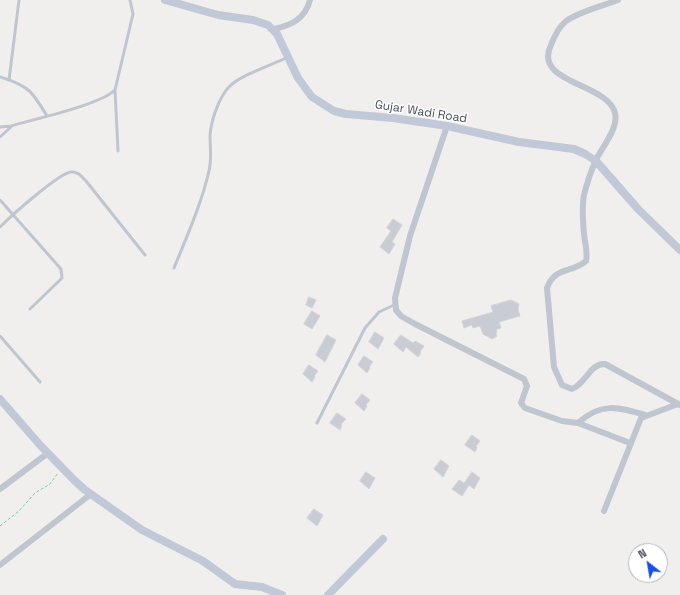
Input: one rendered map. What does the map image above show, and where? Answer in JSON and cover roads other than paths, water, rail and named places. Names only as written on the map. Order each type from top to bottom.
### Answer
[{"type":"street","points":[[166,0],[218,16],[262,22],[274,29],[290,25],[298,20],[308,8],[310,0]]},
{"type":"street","points":[[618,0],[565,23],[556,34],[548,51],[548,59],[555,71],[561,76],[587,88],[613,107],[615,121],[596,161],[584,196],[586,261],[582,265],[563,271],[553,277],[547,288],[554,367],[562,385],[574,389],[596,366],[605,364],[629,379],[679,404]]},
{"type":"street","name":"Gujar Wadi Road","points":[[274,29],[298,78],[312,97],[334,111],[346,114],[393,118],[447,126],[519,142],[574,149],[596,161],[638,209],[680,250]]},
{"type":"street","points":[[447,126],[410,236],[394,305],[401,316],[408,320],[524,379],[527,386],[521,403],[525,408],[562,421],[578,423],[630,443]]},
{"type":"street","points":[[0,399],[62,468],[91,494],[142,530],[203,561],[235,584],[262,586],[282,595]]},
{"type":"street","points":[[604,511],[638,422],[645,415],[679,404]]},
{"type":"street","points":[[578,423],[590,414],[613,407],[620,407],[645,415]]},
{"type":"street","points":[[0,489],[48,453]]},
{"type":"street","points":[[0,565],[91,494]]},
{"type":"street","points":[[328,595],[383,539]]},
{"type":"lane","points":[[9,80],[19,0]]},
{"type":"lane","points":[[118,151],[115,90],[133,14],[130,0]]},
{"type":"lane","points":[[174,268],[199,208],[203,194],[211,161],[210,135],[223,96],[228,87],[243,77],[288,57]]},
{"type":"lane","points":[[0,77],[32,91],[47,116]]},
{"type":"lane","points":[[0,127],[12,126],[95,101],[107,96],[115,90]]},
{"type":"lane","points":[[0,136],[12,126]]},
{"type":"lane","points":[[0,227],[55,181],[68,172],[77,173],[86,181],[145,255]]},
{"type":"lane","points":[[0,200],[58,263],[62,274],[59,281],[30,309]]},
{"type":"lane","points":[[317,423],[365,328],[379,312],[394,305]]},
{"type":"lane","points":[[0,336],[40,382]]}]
